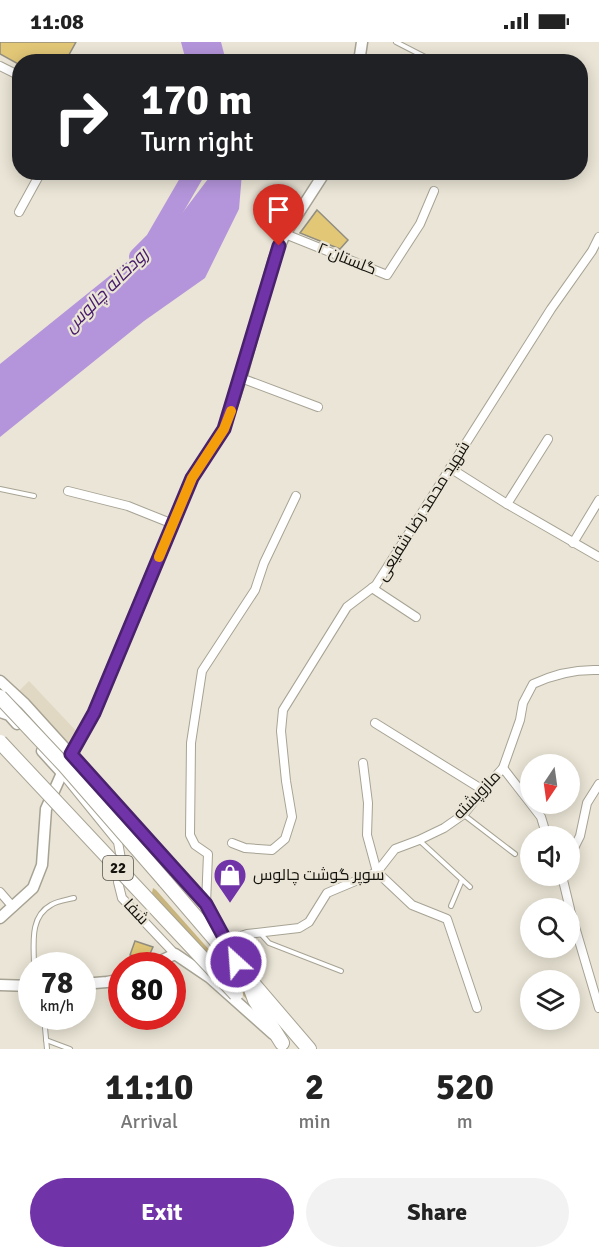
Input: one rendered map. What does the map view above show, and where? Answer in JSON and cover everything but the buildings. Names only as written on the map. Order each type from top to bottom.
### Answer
[{"type":"highway","name":"22","points":[[0,697],[64,765],[165,881],[226,945],[246,974],[309,1049]]},
{"type":"highway","name":"22","points":[[0,742],[285,1046]]},
{"type":"highway","name":"22","points":[[246,974],[255,1000],[285,1046]]},
{"type":"street","points":[[19,212],[37,180]]},
{"type":"street","points":[[71,754],[94,713],[192,478],[224,429],[241,378],[274,259],[285,234],[321,180]]},
{"type":"street","name":"گلستان ۲","points":[[285,234],[387,275],[420,224],[434,191]]},
{"type":"street","name":"شهید محمد رضا شفیعی","points":[[232,843],[245,848],[272,850],[285,839],[292,817],[281,731],[282,710],[347,607],[376,585],[551,309],[595,253],[599,237]]},
{"type":"street","points":[[241,378],[318,407]]},
{"type":"street","points":[[507,504],[548,440]]},
{"type":"street","points":[[450,468],[599,557]]},
{"type":"street","points":[[68,491],[128,506],[173,524]]},
{"type":"street","points":[[206,904],[208,854],[195,845],[190,835],[191,743],[202,671],[255,590],[264,563],[296,496]]},
{"type":"street","points":[[573,543],[599,500]]},
{"type":"street","points":[[372,588],[416,617]]},
{"type":"street","name":"مازوپشته","points":[[226,945],[260,932],[299,928],[309,922],[327,893],[377,872],[395,849],[444,828],[464,814],[503,768],[520,720],[523,703],[532,684],[552,675],[585,669],[599,670]]},
{"type":"street","points":[[0,681],[25,704],[206,904],[226,945]]},
{"type":"street","points":[[0,918],[33,888],[42,865],[46,809],[62,773],[4,713],[12,703],[18,701],[25,704]]},
{"type":"street","points":[[375,723],[483,790]]},
{"type":"street","points":[[363,763],[368,803],[367,835],[377,872],[412,905],[447,919],[477,1008]]},
{"type":"street","points":[[503,768],[541,817],[544,826]]},
{"type":"street","name":"شفا","points":[[62,773],[118,842],[121,858],[118,882],[122,898],[173,952]]},
{"type":"street","points":[[580,836],[586,803],[599,783]]},
{"type":"street","points":[[0,892],[13,907]]},
{"type":"street","points":[[580,943],[599,1008]]},
{"type":"street","points":[[186,961],[209,977],[285,1046]]},
{"type":"street","points":[[0,985],[18,986]]},
{"type":"lane","points":[[396,42],[420,54]]},
{"type":"lane","points":[[0,489],[34,496]]},
{"type":"lane","points":[[464,814],[515,854]]},
{"type":"lane","points":[[419,840],[470,887]]},
{"type":"lane","points":[[452,906],[462,880]]},
{"type":"lane","points":[[34,952],[33,936],[37,919],[50,905],[74,898]]},
{"type":"lane","points":[[260,932],[269,943],[341,971]]},
{"type":"lane","points":[[45,1030],[47,1049]]},
{"type":"lane","points":[[46,1040],[70,1049]]},
{"type":"shaded area","points":[[29,681],[79,734],[68,743],[19,691]]},
{"type":"shaded area","points":[[153,888],[252,998],[250,1003],[152,893]]},
{"type":"water","points":[[181,42],[221,42],[224,54],[184,54]]},
{"type":"water","points":[[207,180],[241,180],[239,209],[205,278],[144,321],[0,437],[0,364],[174,224]]},
{"type":"waterway","name":"رودخانه چالوس","points":[[139,257],[155,241],[190,180]]},
{"type":"slow traffic","points":[[159,557],[192,478],[224,429],[231,411]]},
{"type":"place","name":"سوپر گوشت چالوس","points":[[230,904]]},
{"type":"route","points":[[236,962],[226,950],[226,941],[206,904],[71,754],[94,713],[192,478],[224,429],[279,246]]}]
